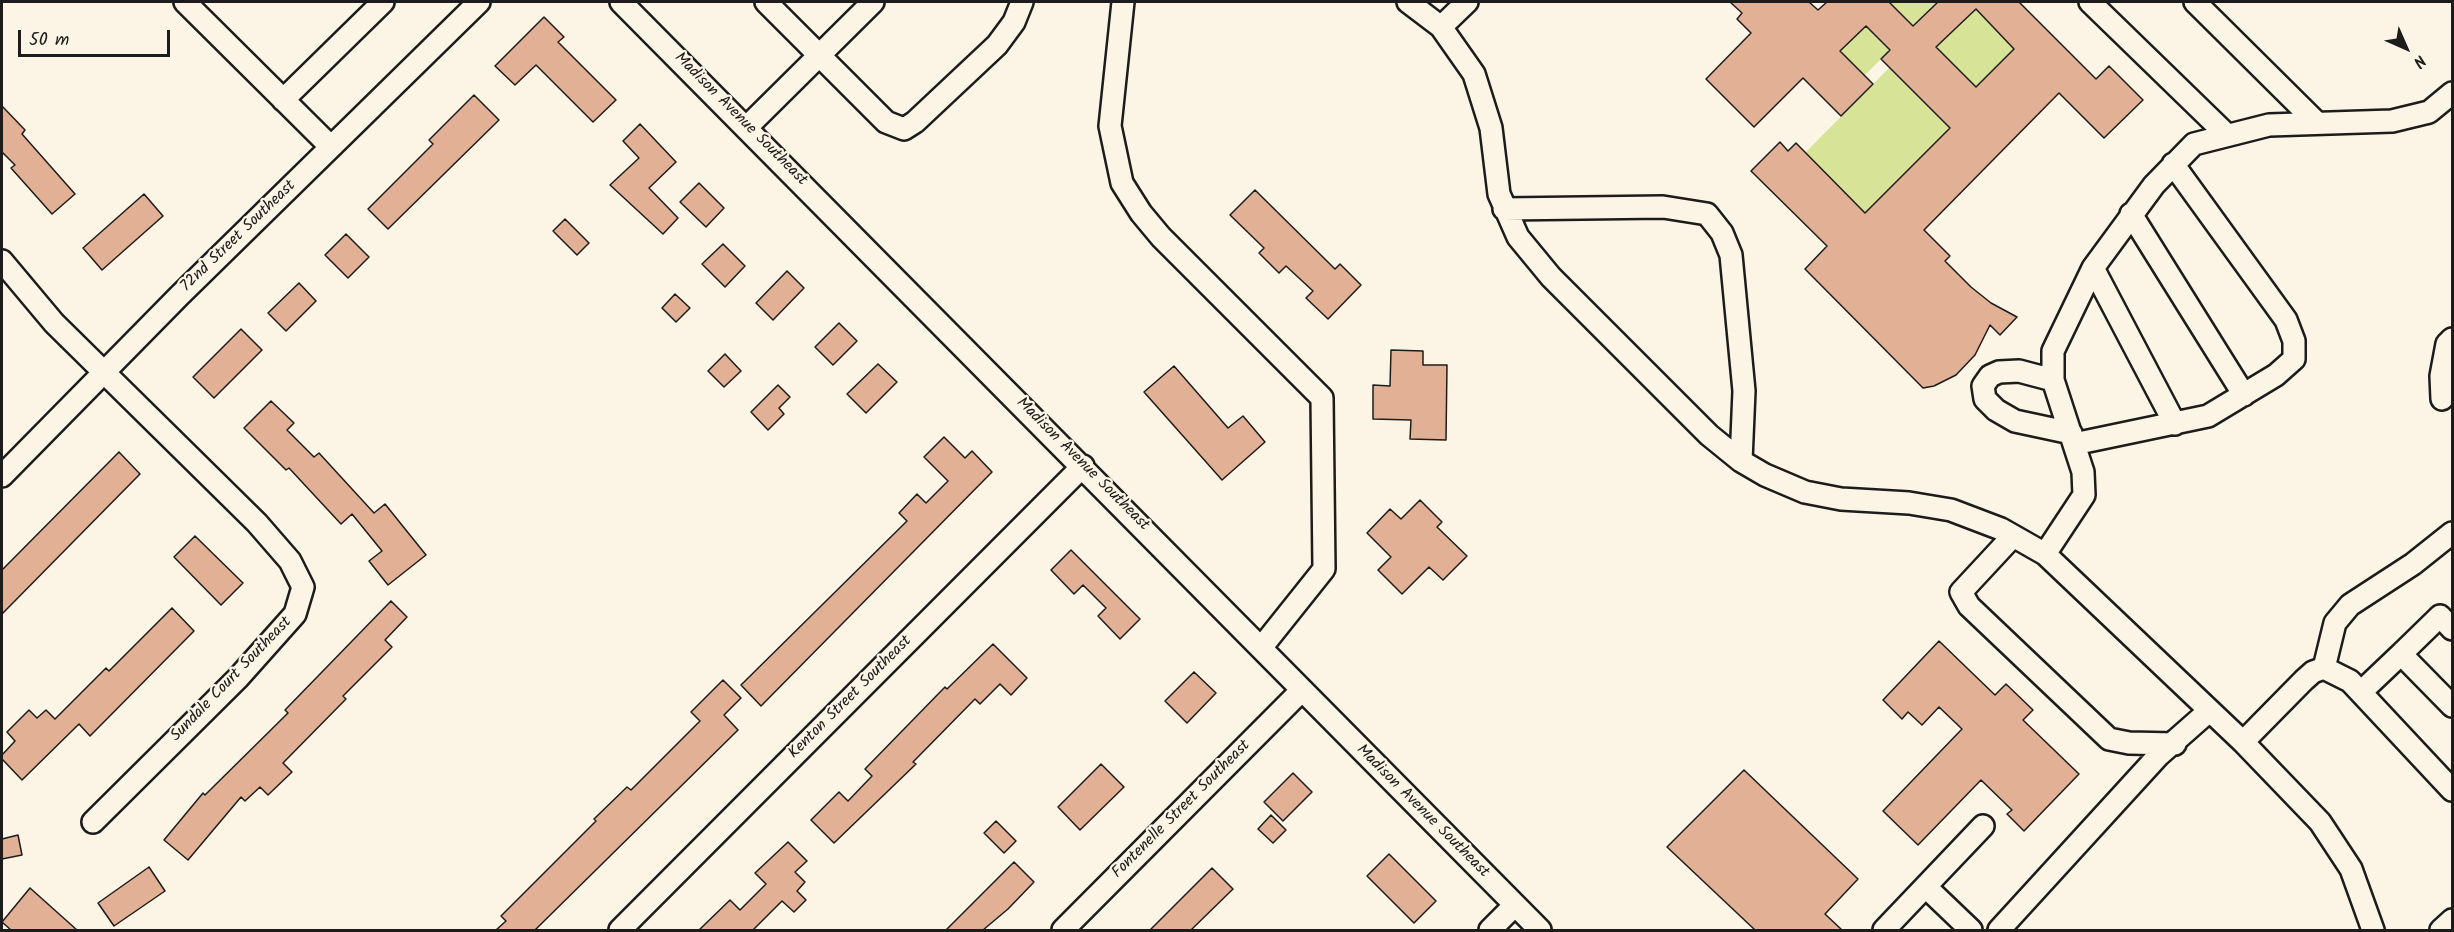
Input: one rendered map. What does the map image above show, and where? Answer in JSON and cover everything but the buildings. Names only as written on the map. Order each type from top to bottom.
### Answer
[{"type":"street","points":[[186,2],[331,147]]},
{"type":"street","points":[[283,100],[383,2]]},
{"type":"street","name":"72nd Street Southeast","points":[[2,476],[103,372],[479,2]]},
{"type":"street","name":"Madison Avenue Southeast","points":[[621,2],[1540,930]]},
{"type":"street","points":[[766,2],[886,122],[904,129],[915,122],[997,45],[1014,22],[1022,2]]},
{"type":"street","points":[[747,127],[873,2]]},
{"type":"street","points":[[1123,2],[1110,126],[1122,183],[1141,213],[1161,237],[1322,398],[1324,569],[1261,648]]},
{"type":"street","points":[[1408,2],[1441,27],[1465,58],[1481,91],[1491,128],[1499,194],[1518,237],[1551,277],[1709,435],[1765,475],[1805,492],[1841,499],[1909,503],[1951,510],[2013,536],[2044,554],[2243,742],[2331,835],[2351,869],[2373,930]]},
{"type":"street","points":[[1441,27],[1467,2]]},
{"type":"street","points":[[2090,2],[2227,135]]},
{"type":"street","points":[[2195,2],[2317,123]]},
{"type":"street","points":[[2044,554],[2084,495],[2083,472],[2054,380],[2053,351],[2093,268],[2131,214],[2173,164],[2194,144],[2269,125],[2392,121],[2429,112],[2448,103]]},
{"type":"street","points":[[2054,380],[2019,371],[1998,372],[1990,376],[1983,386],[1985,399],[1996,410],[2015,421],[2073,439],[2208,416],[2244,395],[2294,359],[2294,341],[2286,320],[2173,164]]},
{"type":"street","points":[[1504,209],[1664,207],[1707,214],[1722,233],[1731,255],[1744,391],[1741,460]]},
{"type":"street","points":[[2131,214],[2244,395]]},
{"type":"street","name":"Sundale Court Southeast","points":[[2,261],[54,323],[257,523],[290,561],[303,587],[295,614],[238,678],[93,822]]},
{"type":"street","points":[[2093,268],[2175,423]]},
{"type":"street","points":[[2442,399],[2441,376],[2447,344],[2452,339]]},
{"type":"street","name":"Kenton Street Southeast","points":[[620,930],[1083,466]]},
{"type":"street","points":[[2324,668],[2335,623],[2350,605],[2413,564],[2452,533]]},
{"type":"street","points":[[2013,536],[1961,592],[1969,606],[2109,739],[2129,743],[2175,744]]},
{"type":"street","points":[[2361,692],[2440,616],[2452,628]]},
{"type":"street","points":[[2401,654],[2452,706]]},
{"type":"street","points":[[2243,742],[2304,680],[2313,672],[2324,668],[2341,674],[2361,692],[2452,790]]},
{"type":"street","name":"Fontenelle Street Southeast","points":[[1063,930],[1302,690]]},
{"type":"street","points":[[1999,930],[2159,755],[2175,744],[2210,711]]},
{"type":"street","points":[[1888,929],[1983,826]]},
{"type":"street","points":[[1926,886],[1971,930]]},
{"type":"street","points":[[1490,930],[1515,905]]},
{"type":"street","points":[[2441,930],[2452,920]]},
{"type":"green space","points":[[1890,2],[1938,2],[1913,26]]},
{"type":"green space","points":[[1976,9],[2014,49],[1976,87],[1936,47]]},
{"type":"green space","points":[[1866,26],[1890,50],[1864,76],[1840,51]]},
{"type":"green space","points":[[1890,67],[1950,128],[1865,213],[1805,153]]}]
